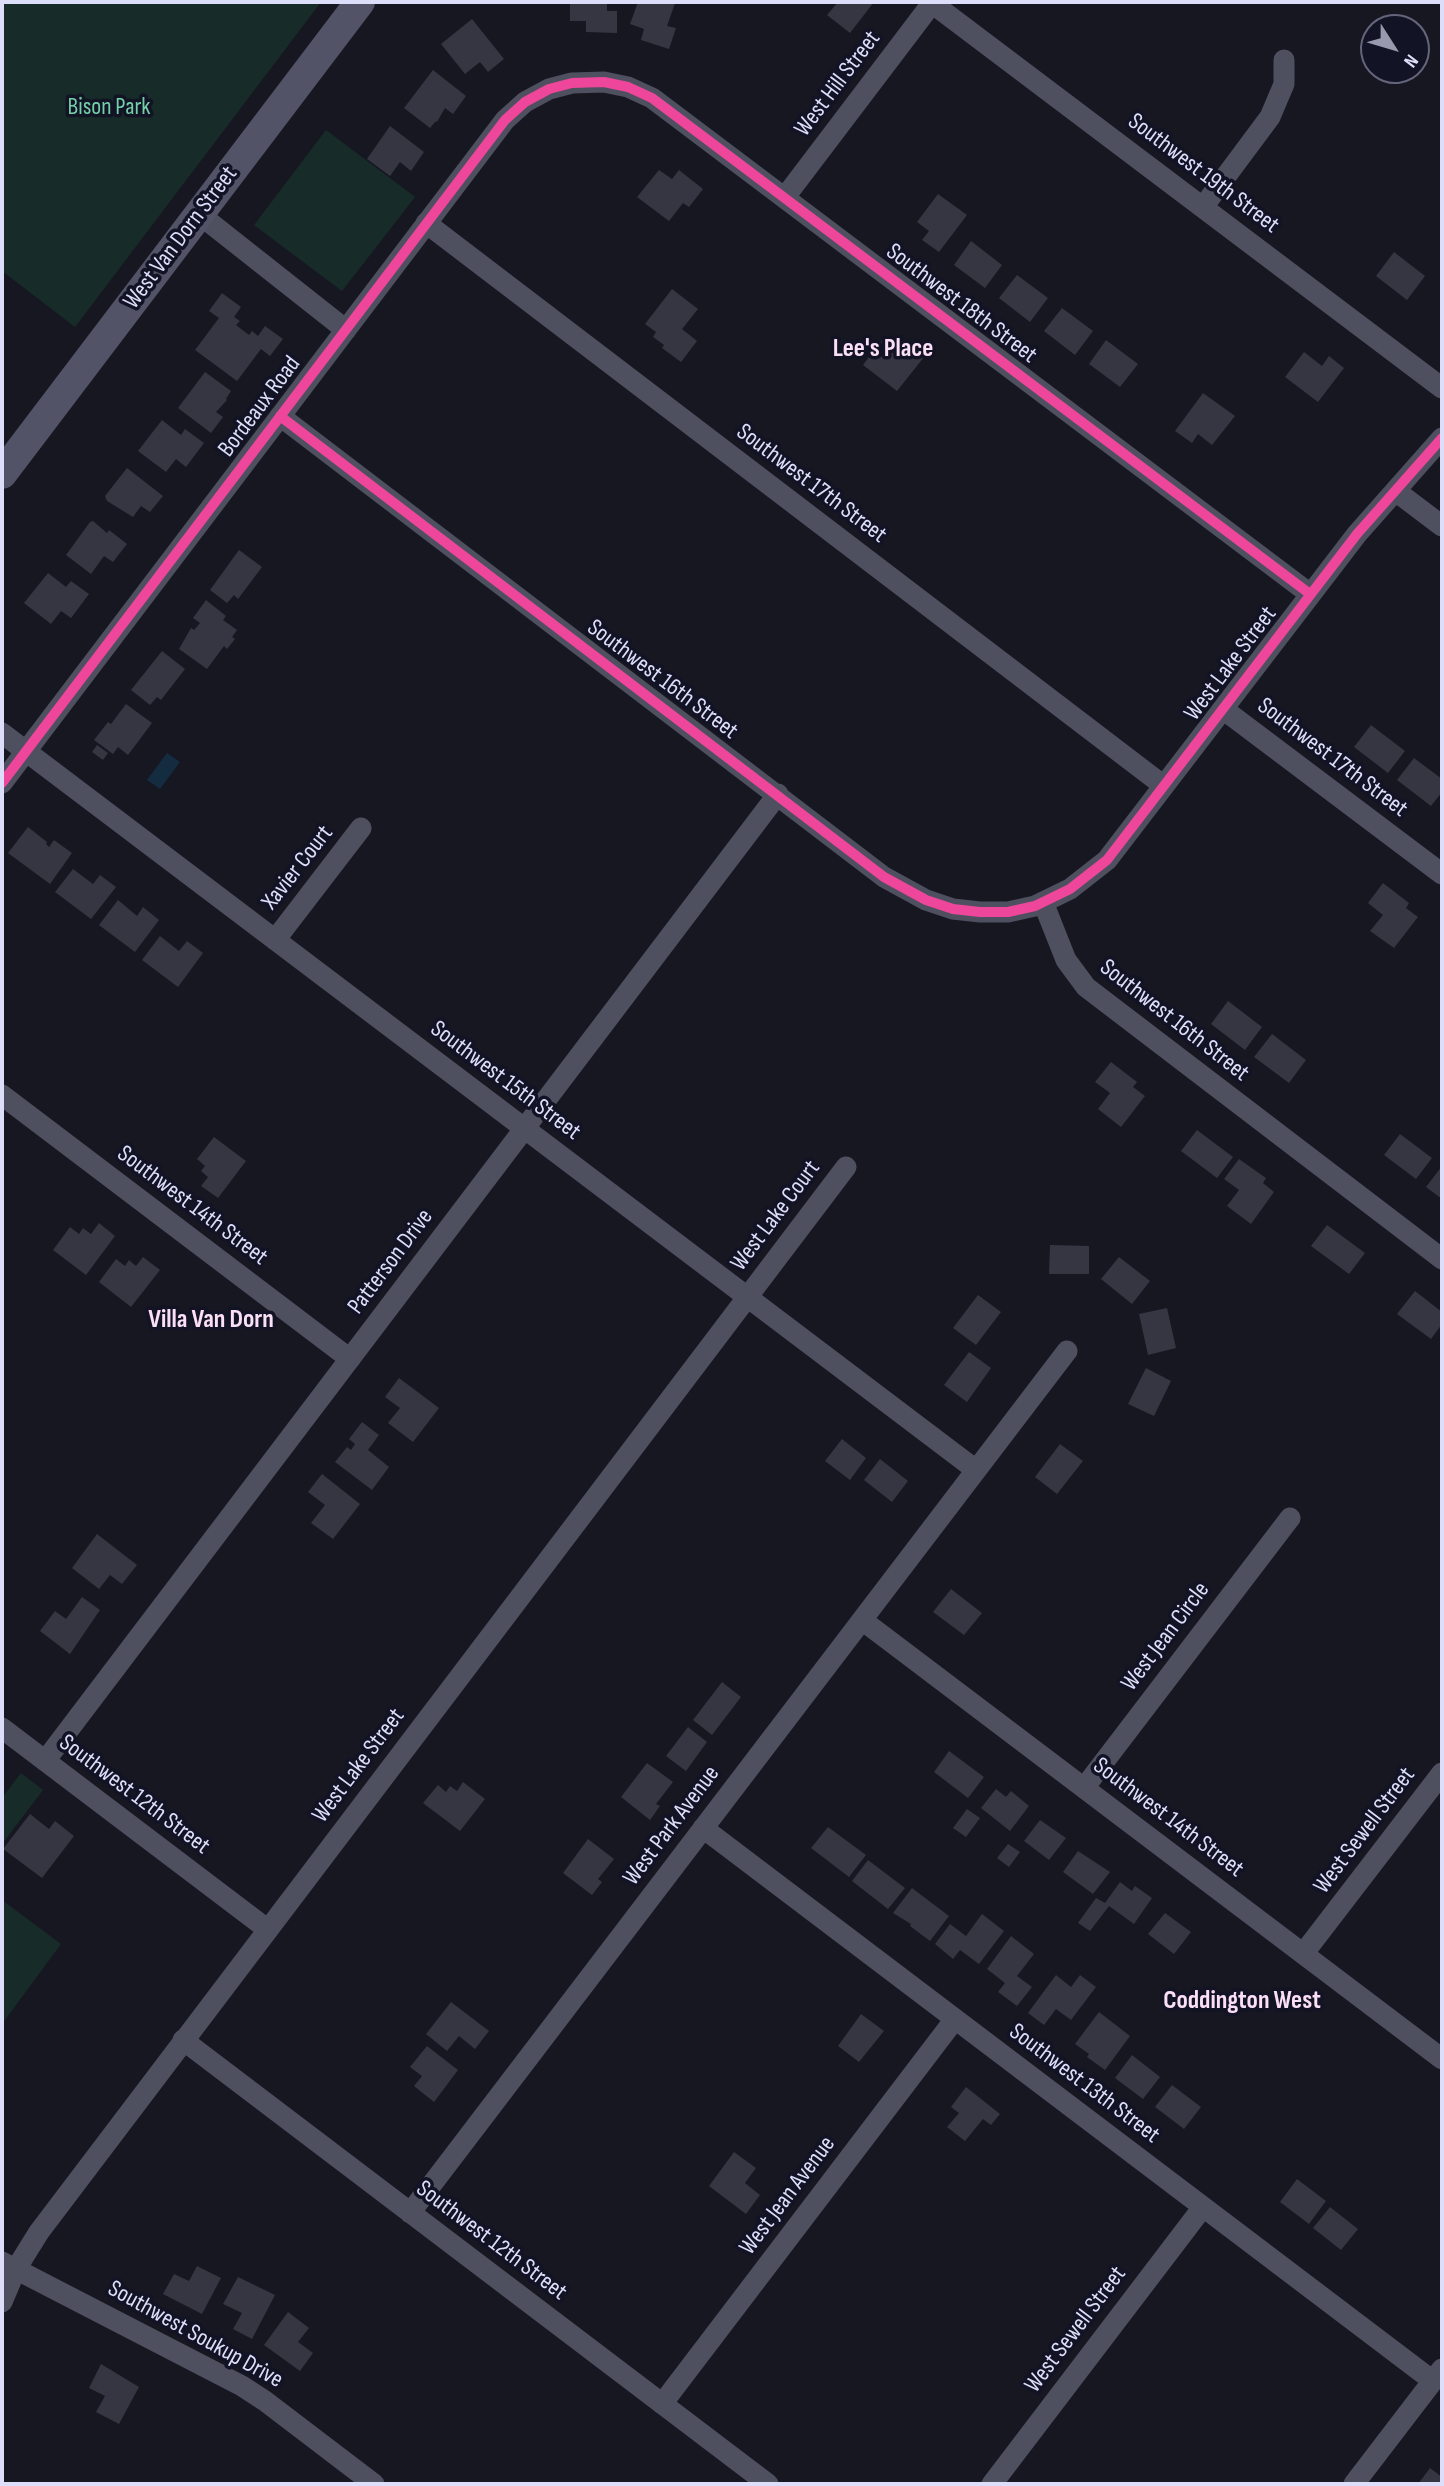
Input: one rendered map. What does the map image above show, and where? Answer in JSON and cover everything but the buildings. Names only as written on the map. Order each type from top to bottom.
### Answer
[{"type":"main road","name":"West Van Dorn Street","points":[[2,474],[360,2]]},
{"type":"street","name":"West Hill Street","points":[[785,197],[933,2]]},
{"type":"street","name":"Southwest 19th Street","points":[[933,2],[1442,388]]},
{"type":"street","points":[[1203,207],[1270,117],[1284,84],[1283,60]]},
{"type":"street","name":"Southwest 18th Street","points":[[572,83],[604,82],[628,87],[652,98],[1310,594]]},
{"type":"street","name":"Bordeaux Road","points":[[2,783],[505,120],[525,102],[549,89],[572,83]]},
{"type":"street","points":[[199,214],[346,330]]},
{"type":"street","name":"Southwest 17th Street","points":[[426,223],[1164,786]]},
{"type":"street","name":"Southwest 16th Street","points":[[280,416],[884,877],[926,900],[953,909],[1008,912],[1043,902],[1066,960],[1086,988],[1442,1259]]},
{"type":"street","name":"West Lake Street","points":[[1043,902],[1070,889],[1107,860],[1357,534],[1397,492],[1442,438]]},
{"type":"street","points":[[1397,492],[1442,526]]},
{"type":"street","name":"Southwest 17th Street","points":[[1223,709],[1442,874]]},
{"type":"street","name":"Southwest 15th Street","points":[[2,733],[976,1470]]},
{"type":"street","name":"Patterson Drive","points":[[45,1761],[778,794]]},
{"type":"street","name":"Xavier Court","points":[[275,940],[361,828]]},
{"type":"street","name":"Southwest 14th Street","points":[[2,1095],[350,1359]]},
{"type":"street","name":"West Lake Court","points":[[747,1297],[846,1167]]},
{"type":"street","name":"West Lake Street","points":[[2,2302],[9,2266],[39,2232],[747,1297]]},
{"type":"street","name":"West Park Avenue","points":[[410,2213],[1067,1350]]},
{"type":"street","name":"West Jean Circle","points":[[1084,1788],[1290,1518]]},
{"type":"street","name":"Southwest 14th Street","points":[[862,1620],[1442,2059]]},
{"type":"street","name":"Southwest 12th Street","points":[[2,1728],[267,1929]]},
{"type":"street","name":"West Sewell Street","points":[[1303,1954],[1442,1773]]},
{"type":"street","name":"Southwest 13th Street","points":[[703,1828],[1203,2207],[1437,2375]]},
{"type":"street","name":"West Jean Avenue","points":[[662,2404],[955,2020]]},
{"type":"street","name":"Southwest 12th Street","points":[[183,2040],[768,2484]]},
{"type":"street","name":"West Sewell Street","points":[[992,2484],[1203,2207]]},
{"type":"street","name":"Southwest Soukup Drive","points":[[9,2266],[242,2386],[374,2484]]},
{"type":"street","points":[[1354,2484],[1437,2375]]},
{"type":"green space","name":"Bison Park","points":[[2,2],[321,2],[75,327],[2,271]]},
{"type":"green space","points":[[326,130],[415,197],[342,291],[254,225]]},
{"type":"green space","points":[[21,1773],[43,1790],[2,1844],[2,1798]]},
{"type":"green space","points":[[2,1900],[61,1944],[2,2024]]},
{"type":"water","points":[[167,753],[180,762],[160,789],[147,780]]},
{"type":"cycle path","points":[[2,783],[505,120],[525,102],[549,89],[572,83],[604,82],[628,87],[652,98],[1310,594]]},
{"type":"cycle path","points":[[280,416],[884,877],[926,900],[953,909],[980,912],[1008,912],[1035,906],[1070,889],[1107,860],[1357,534],[1442,438]]},
{"type":"district","name":"Lee's Place","points":[[883,349]]},
{"type":"district","name":"Villa Van Dorn","points":[[211,1320]]},
{"type":"district","name":"Coddington West","points":[[1242,2001]]}]
